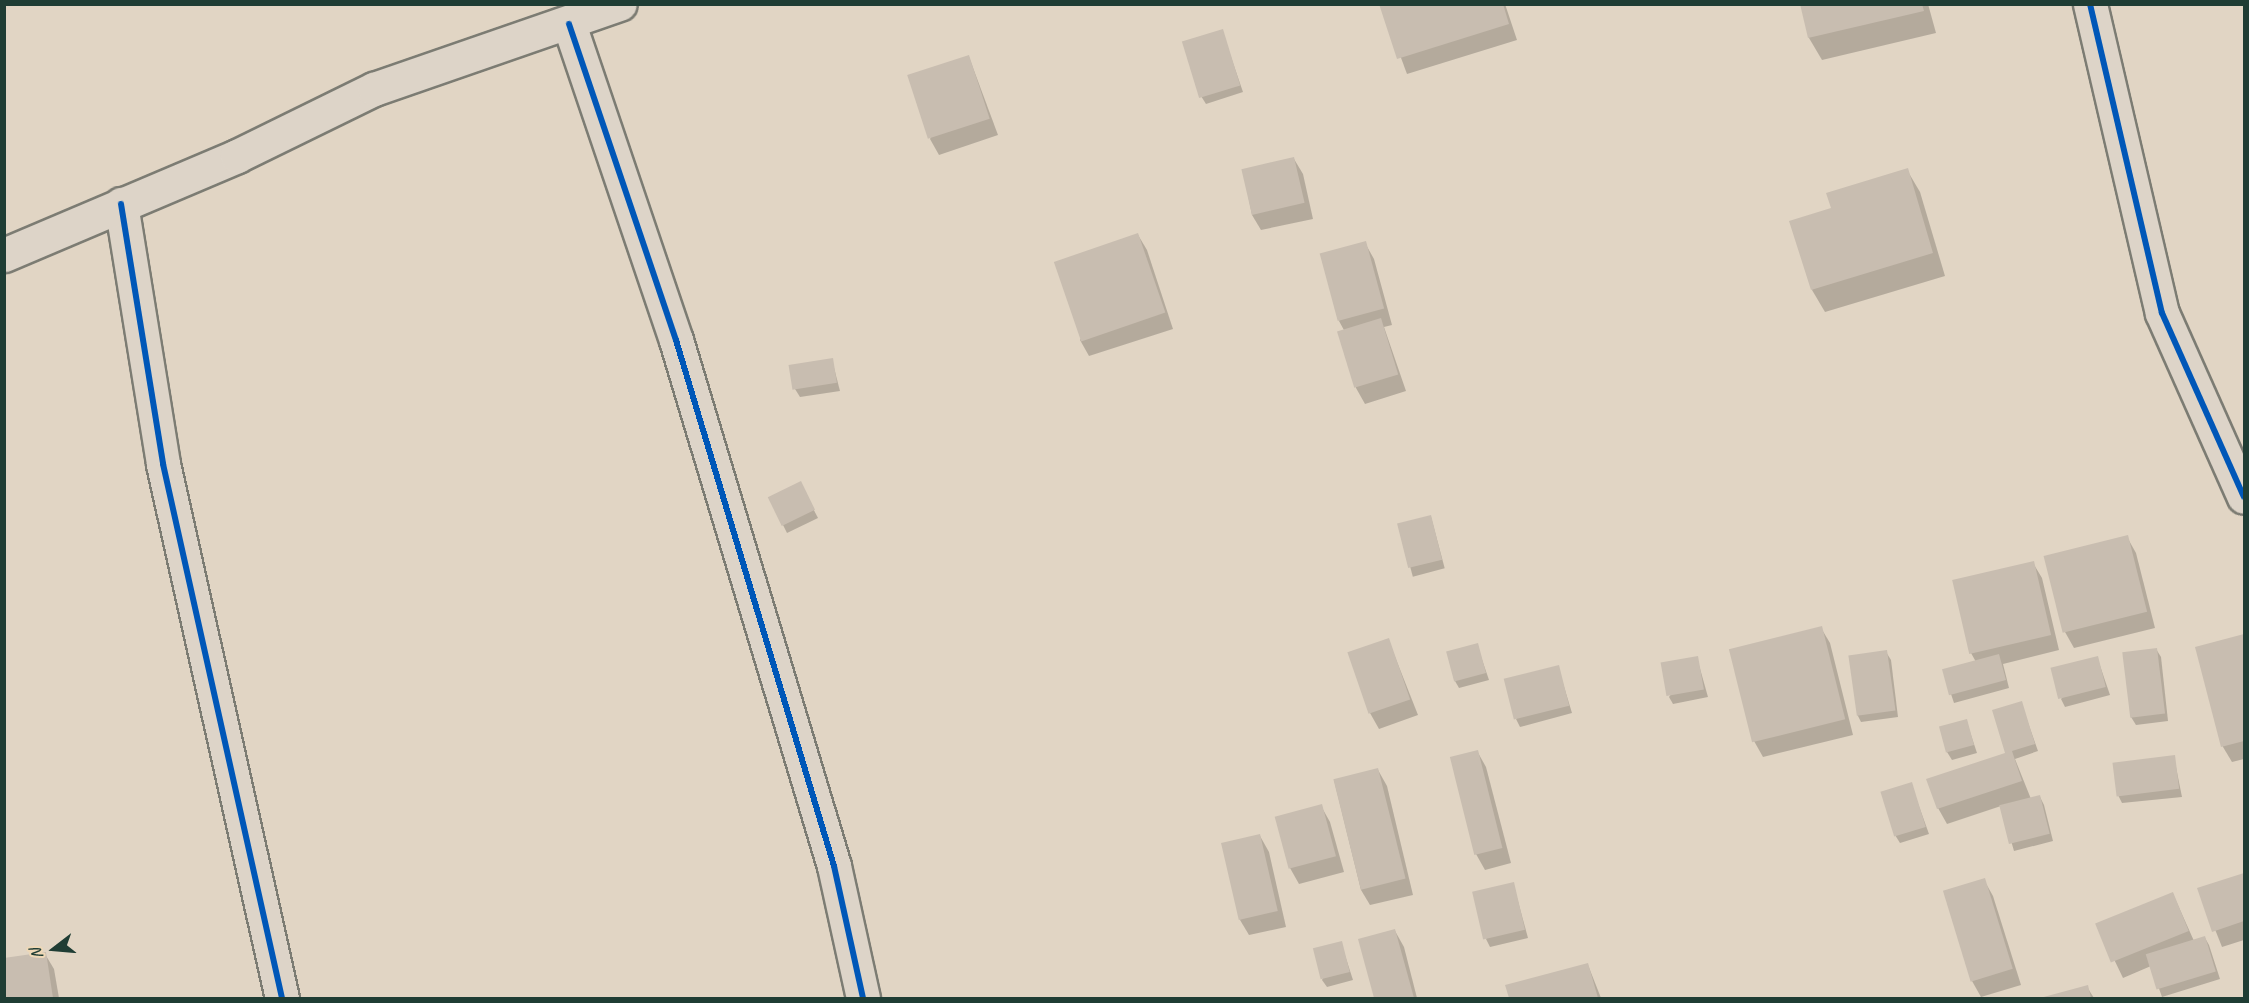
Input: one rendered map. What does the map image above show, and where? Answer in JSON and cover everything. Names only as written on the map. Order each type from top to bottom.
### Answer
[{"type":"street","points":[[4,255],[237,156],[374,89],[569,24],[620,4]]},
{"type":"street","points":[[2090,4],[2162,312],[2244,497]]},
{"type":"street","points":[[569,24],[676,340],[769,649],[834,866],[862,999]]},
{"type":"street","points":[[121,204],[163,464],[282,999]]},
{"type":"building","points":[[1379,4],[1503,4],[1509,24],[1397,59]]},
{"type":"building","points":[[1800,4],[1922,4],[1924,11],[1808,38]]},
{"type":"building","points":[[1223,29],[1240,85],[1199,98],[1182,42]]},
{"type":"building","points":[[969,55],[990,119],[928,139],[907,75]]},
{"type":"building","points":[[1294,157],[1305,203],[1252,215],[1241,169]]},
{"type":"building","points":[[1908,168],[1933,253],[1811,290],[1789,221],[1831,208],[1826,193]]},
{"type":"building","points":[[1138,233],[1165,312],[1081,341],[1054,262]]},
{"type":"building","points":[[1366,241],[1384,309],[1338,321],[1320,253]]},
{"type":"building","points":[[1381,318],[1398,374],[1354,388],[1337,331]]},
{"type":"building","points":[[833,358],[837,383],[792,390],[789,365]]},
{"type":"building","points":[[801,481],[815,510],[782,526],[768,497]]},
{"type":"building","points":[[1431,515],[1442,560],[1408,568],[1397,523]]},
{"type":"building","points":[[2128,535],[2147,612],[2063,633],[2044,556]]},
{"type":"building","points":[[2034,561],[2051,635],[1969,654],[1952,580]]},
{"type":"building","points":[[1822,626],[1845,719],[1752,742],[1729,649]]},
{"type":"building","points":[[2244,634],[2244,741],[2221,747],[2195,647]]},
{"type":"building","points":[[1389,638],[1410,699],[1369,714],[1347,652]]},
{"type":"building","points":[[1478,643],[1486,673],[1454,681],[1446,652]]},
{"type":"building","points":[[2157,648],[2165,714],[2130,718],[2122,652]]},
{"type":"building","points":[[1887,650],[1895,710],[1857,716],[1848,655]]},
{"type":"building","points":[[1999,654],[2006,680],[1949,695],[1942,669]]},
{"type":"building","points":[[1698,656],[1704,689],[1666,696],[1661,663]]},
{"type":"building","points":[[2098,656],[2106,687],[2058,699],[2050,668]]},
{"type":"building","points":[[1559,665],[1569,706],[1514,720],[1504,679]]},
{"type":"building","points":[[2022,701],[2035,744],[2012,751],[2022,781],[1937,809],[1926,779],[2005,753],[1992,710]]},
{"type":"building","points":[[1967,719],[1974,745],[1946,753],[1939,727]]},
{"type":"building","points":[[1478,750],[1502,848],[1474,855],[1450,757]]},
{"type":"building","points":[[2175,755],[2179,789],[2117,796],[2112,763]]},
{"type":"building","points":[[1378,768],[1406,879],[1361,890],[1333,779]]},
{"type":"building","points":[[1912,782],[1926,827],[1894,837],[1880,792]]},
{"type":"building","points":[[2040,795],[2050,834],[2009,844],[1999,805]]},
{"type":"building","points":[[1322,804],[1336,856],[1289,869],[1275,817]]},
{"type":"building","points":[[1260,834],[1278,911],[1239,920],[1221,843]]},
{"type":"building","points":[[2244,873],[2244,921],[2212,932],[2197,888]]},
{"type":"building","points":[[1985,878],[2013,969],[1971,982],[1943,891]]},
{"type":"building","points":[[1514,882],[1525,930],[1483,939],[1472,892]]},
{"type":"building","points":[[2173,892],[2189,931],[2111,962],[2095,923]]},
{"type":"building","points":[[1395,929],[1414,998],[1374,998],[1358,939]]},
{"type":"building","points":[[2205,936],[2216,971],[2157,990],[2146,954]]},
{"type":"building","points":[[1342,941],[1350,972],[1321,979],[1313,948]]},
{"type":"building","points":[[46,952],[53,998],[4,998],[4,958]]},
{"type":"building","points":[[1588,963],[1598,998],[1509,998],[1505,985]]},
{"type":"building","points":[[2088,985],[2091,998],[2040,998]]},
{"type":"cycle path","points":[[2090,4],[2162,313],[2244,497]]},
{"type":"cycle path","points":[[569,24],[676,340],[834,866],[863,998]]},
{"type":"cycle path","points":[[121,204],[163,464],[282,998]]}]
